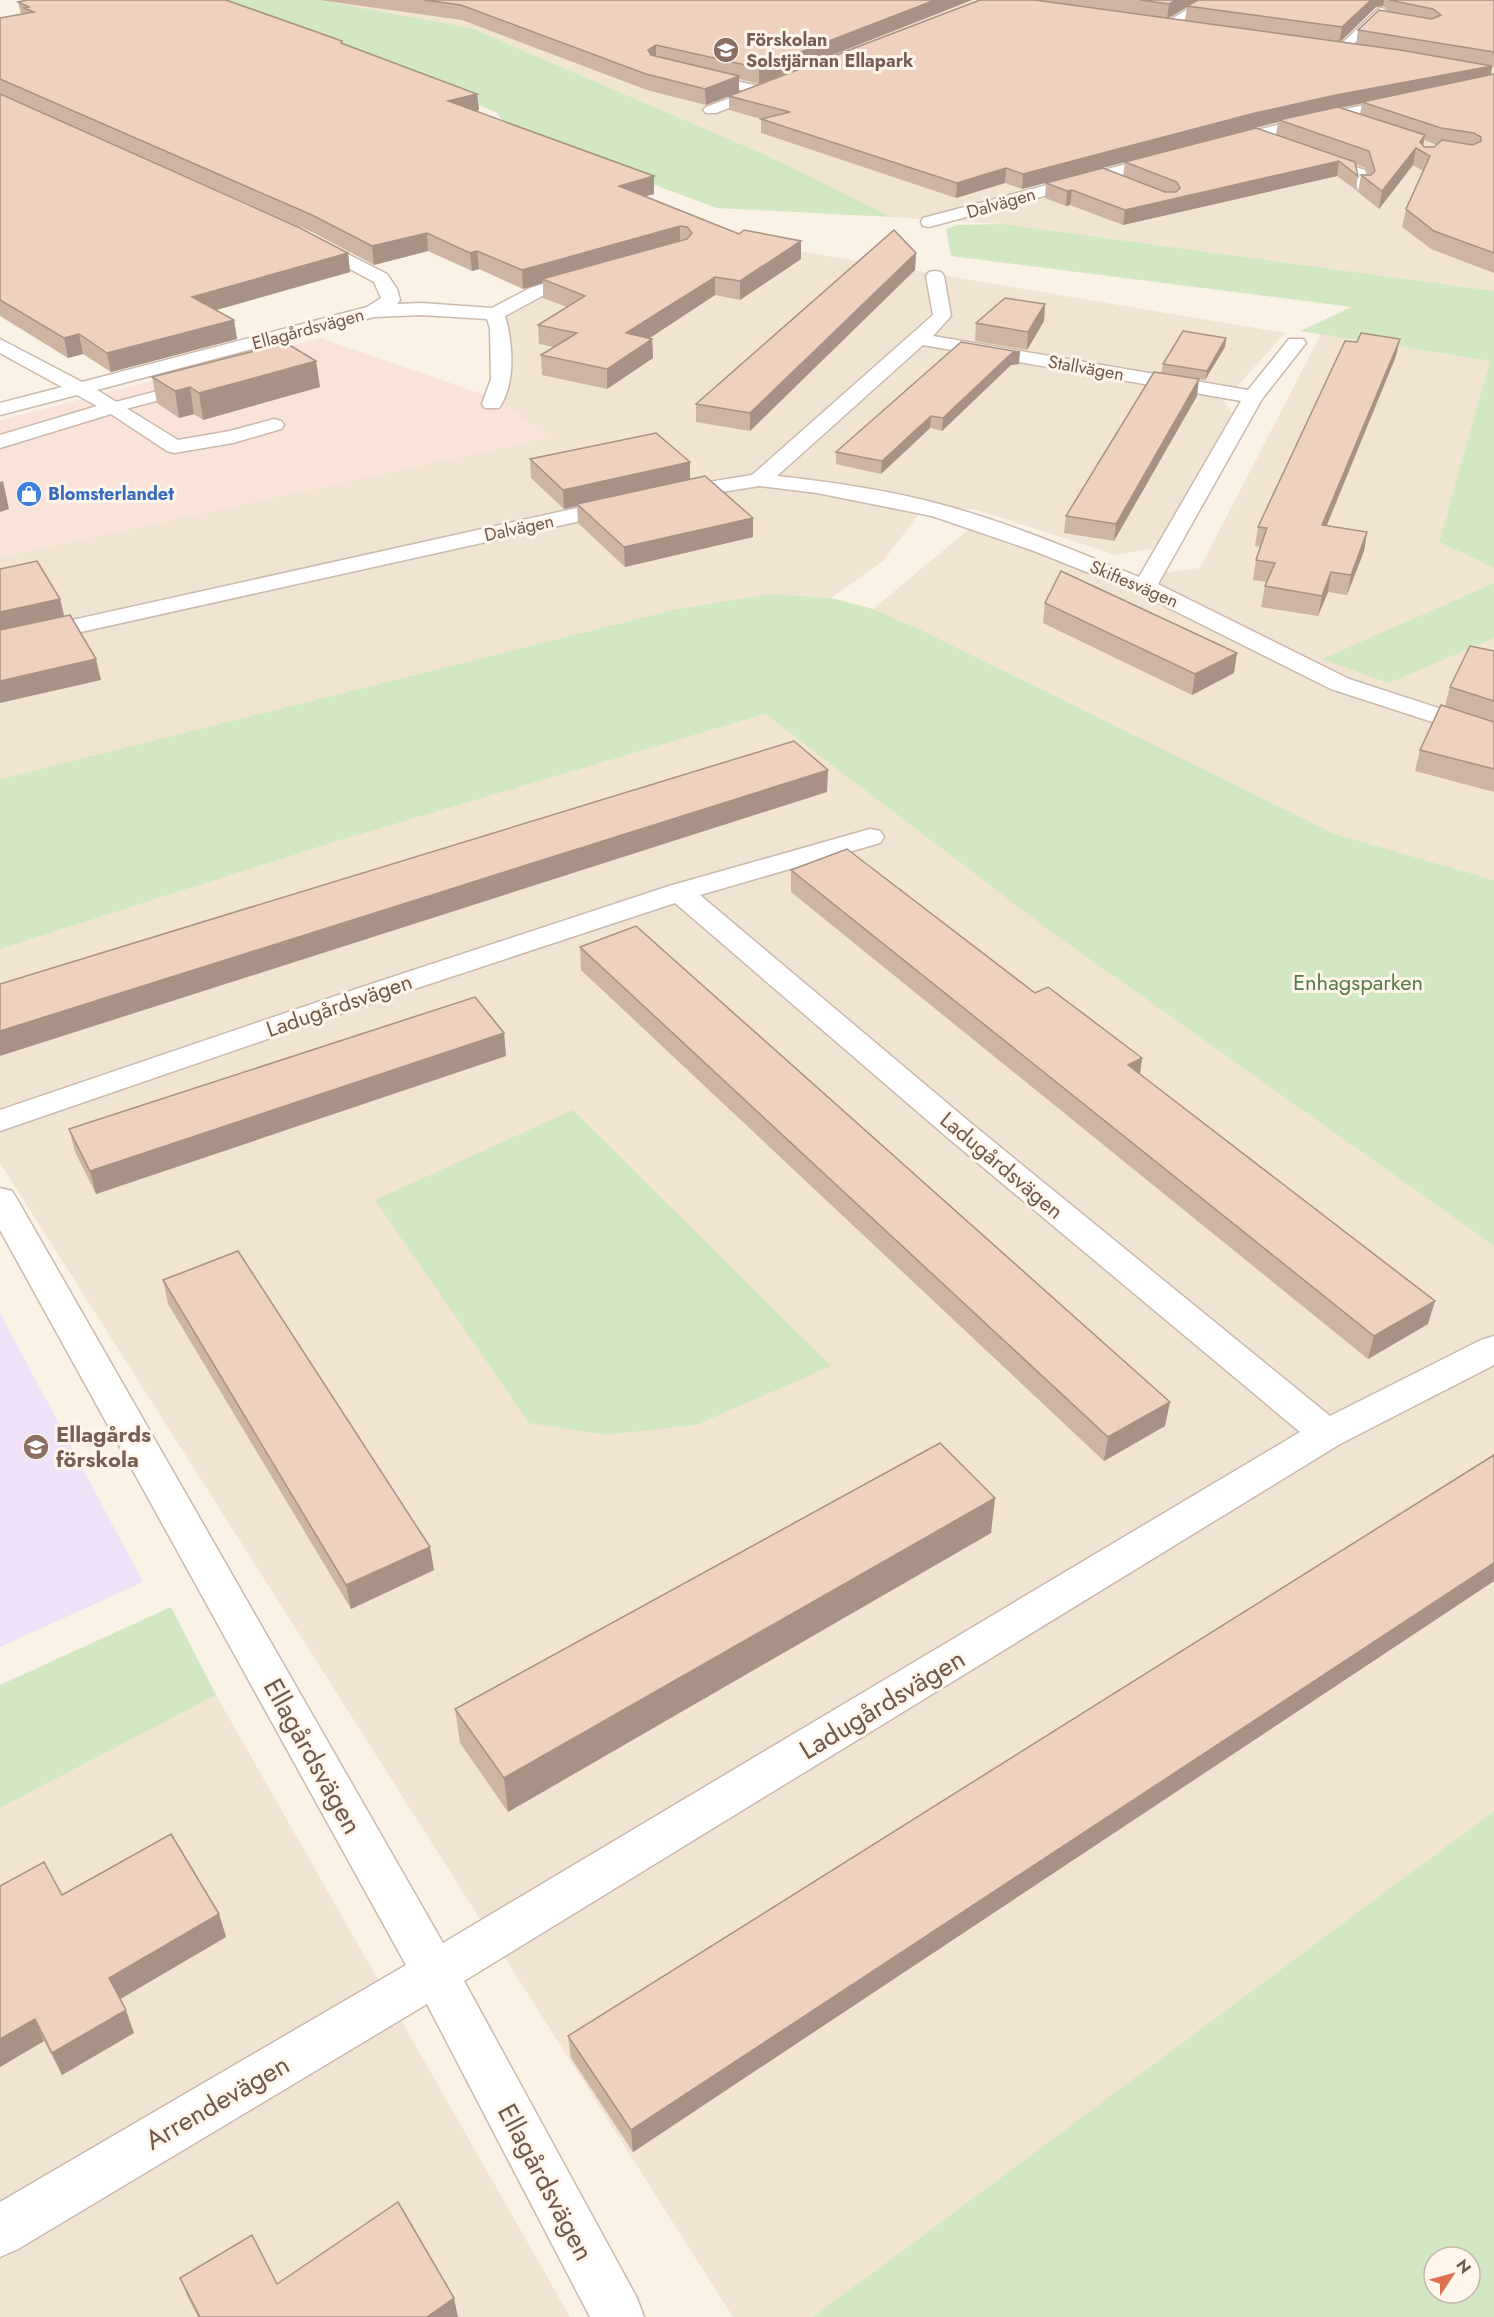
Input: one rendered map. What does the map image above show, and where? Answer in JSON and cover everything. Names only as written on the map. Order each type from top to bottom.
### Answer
[{"type":"street","points":[[1163,23],[1192,27]]},
{"type":"street","points":[[1337,48],[1365,52]]},
{"type":"street","points":[[711,110],[781,82]]},
{"type":"street","points":[[1210,147],[1334,116],[1494,85]]},
{"type":"street","name":"Dalvägen","points":[[929,222],[1188,152]]},
{"type":"street","name":"Ellagårdsvägen","points":[[0,409],[374,311],[391,300],[388,289],[381,278],[290,231]]},
{"type":"street","points":[[374,311],[421,309],[495,314],[536,292],[604,271]]},
{"type":"street","points":[[759,480],[942,316],[935,276]]},
{"type":"street","points":[[492,404],[501,379],[499,328],[495,314]]},
{"type":"street","name":"Stallvägen","points":[[919,339],[1253,397]]},
{"type":"street","points":[[1145,587],[1253,397],[1296,343]]},
{"type":"street","points":[[0,345],[114,407],[174,447],[233,437],[274,424]]},
{"type":"street","points":[[0,442],[114,407]]},
{"type":"street","points":[[158,436],[213,420]]},
{"type":"street","name":"Dalvägen","points":[[0,643],[650,499],[702,488],[759,480]]},
{"type":"street","name":"Skiftesvägen","points":[[759,480],[817,487],[937,510],[1042,546],[1145,587],[1340,684],[1494,734]]},
{"type":"street","name":"Ladugårdsvägen","points":[[0,1121],[280,1024],[679,892],[870,837]]},
{"type":"street","name":"Ladugårdsvägen","points":[[679,892],[969,1138],[1327,1434]]},
{"type":"street","name":"Ellagårdsvägen","points":[[0,1199],[435,1973],[618,2317]]},
{"type":"street","name":"Ladugårdsvägen","points":[[435,1973],[1327,1434],[1494,1349]]},
{"type":"street","name":"Arrendevägen","points":[[0,2231],[435,1973]]},
{"type":"lane","points":[[1163,23],[1211,0]]},
{"type":"lane","points":[[1337,48],[1378,15],[1389,22]]},
{"type":"lane","points":[[690,75],[759,90]]},
{"type":"lane","points":[[1334,116],[1356,123]]},
{"type":"lane","points":[[1253,135],[1274,143]]},
{"type":"lane","points":[[1306,154],[1360,173],[1363,187]]},
{"type":"lane","points":[[1101,175],[1120,183]]},
{"type":"lane","points":[[114,407],[203,384]]},
{"type":"shaded area","points":[[318,0],[1494,0],[1494,291],[1003,224],[892,217],[768,156],[471,28]]},
{"type":"shaded area","points":[[732,240],[1285,333],[1224,401],[1232,413],[1156,548],[1116,555],[974,509],[922,510],[883,561],[831,598],[770,594],[677,609],[0,779],[0,557],[549,437],[493,398],[505,307]]},
{"type":"shaded area","points":[[1321,334],[1490,361],[1439,542],[1494,568],[1494,583],[1323,659],[1494,638],[1494,880],[1335,834],[921,630],[873,609],[969,529],[1109,580],[1200,568]]},
{"type":"shaded area","points":[[321,338],[493,398],[550,437],[0,557],[0,420]]},
{"type":"shaded area","points":[[765,714],[1050,931],[1494,1246],[1494,1811],[813,2317],[733,2317],[0,1163],[0,949],[331,843]]},
{"type":"shaded area","name":"Ellagårds förskola","points":[[0,1313],[143,1582],[0,1647]]},
{"type":"shaded area","points":[[216,1695],[570,2317],[0,2317],[0,1808]]},
{"type":"green space","points":[[183,0],[318,0],[471,28],[768,156],[892,217],[717,208],[511,132],[496,112],[319,42]]},
{"type":"green space","points":[[1003,224],[1494,291],[1494,568],[1439,542],[1490,361],[1300,331],[1352,307],[951,256],[946,229],[957,225]]},
{"type":"green space","points":[[1494,583],[1494,638],[1389,683],[1322,659]]},
{"type":"green space","name":"Enhagsparken","points":[[770,594],[831,598],[873,609],[921,630],[1335,834],[1494,880],[1494,1246],[1050,931],[765,714],[331,843],[0,949],[0,779],[677,609]]},
{"type":"green space","points":[[573,1110],[831,1366],[696,1425],[605,1435],[529,1423],[375,1200]]},
{"type":"green space","points":[[171,1607],[216,1695],[0,1808],[0,1685]]},
{"type":"green space","points":[[1494,1811],[1494,2317],[813,2317]]},
{"type":"building","points":[[27,0],[226,0],[342,41],[341,43],[477,94],[448,101],[654,176],[619,186],[739,234],[744,230],[801,241],[740,281],[715,277],[626,333],[652,339],[607,369],[541,355],[577,333],[538,325],[585,296],[542,279],[687,239],[692,233],[687,227],[680,226],[522,270],[477,251],[470,253],[427,233],[372,246],[312,215],[0,79],[0,18],[34,12],[24,8],[29,7],[18,2]]},
{"type":"building","points":[[424,0],[935,0],[759,68],[656,45],[648,50],[651,55],[739,76],[705,89],[646,74],[461,5]]},
{"type":"building","points":[[980,0],[1035,0],[1400,50],[1492,66],[1336,95],[1255,113],[1023,174],[1006,168],[957,183],[761,119],[790,112],[729,96]]},
{"type":"building","points":[[1140,0],[1176,0],[1169,4]]},
{"type":"building","points":[[1198,0],[1371,0],[1342,27],[1187,6]]},
{"type":"building","points":[[1389,0],[1494,0],[1494,52],[1358,30],[1379,10],[1432,19],[1441,15],[1433,9]]},
{"type":"building","points":[[1494,74],[1494,253],[1434,231],[1406,209],[1430,156],[1416,148],[1382,191],[1361,175],[1371,175],[1375,171],[1369,151],[1279,120],[1338,107],[1425,135],[1420,142],[1424,147],[1434,147],[1442,140],[1473,145],[1481,141],[1481,137],[1474,133],[1441,128],[1362,102]]},
{"type":"building","points":[[0,94],[298,227],[348,253],[192,297],[234,320],[107,353],[79,334],[64,338],[0,300]]},
{"type":"building","points":[[1256,128],[1355,162],[1358,176],[1339,161],[1125,210],[1046,183],[1103,168],[1165,192],[1176,192],[1180,188],[1177,182],[1125,162]]},
{"type":"building","points":[[894,230],[916,253],[750,413],[696,404]]},
{"type":"building","points":[[1005,298],[1045,304],[1028,332],[976,323]]},
{"type":"building","points":[[1183,331],[1226,338],[1207,371],[1163,364]]},
{"type":"building","points":[[1361,333],[1400,339],[1322,525],[1367,532],[1351,575],[1331,572],[1322,596],[1265,586],[1275,563],[1256,560],[1267,528],[1258,527],[1345,341],[1357,342]]},
{"type":"building","points":[[961,342],[1020,352],[1012,353],[943,418],[931,416],[882,461],[836,452]]},
{"type":"building","points":[[286,343],[316,361],[199,393],[190,387],[175,391],[152,377]]},
{"type":"building","points":[[1154,372],[1199,379],[1116,524],[1066,516]]},
{"type":"building","points":[[656,433],[690,462],[563,490],[530,459]]},
{"type":"building","points":[[705,476],[753,518],[624,547],[577,504]]},
{"type":"building","points":[[37,561],[60,599],[0,612],[0,569]]},
{"type":"building","points":[[1061,571],[1237,653],[1195,674],[1045,603]]},
{"type":"building","points":[[70,615],[96,659],[0,681],[0,630]]},
{"type":"building","points":[[1470,646],[1494,651],[1494,701],[1450,687]]},
{"type":"building","points":[[1441,705],[1494,722],[1494,769],[1420,750]]},
{"type":"building","points":[[794,741],[828,770],[0,1031],[0,984]]},
{"type":"building","points":[[847,849],[1035,993],[1048,987],[1142,1058],[1128,1065],[1435,1301],[1374,1336],[791,870]]},
{"type":"building","points":[[636,926],[1170,1402],[1108,1437],[580,947]]},
{"type":"building","points":[[475,997],[504,1033],[90,1171],[69,1129]]},
{"type":"building","points":[[238,1251],[430,1547],[346,1585],[163,1280]]},
{"type":"building","points":[[940,1443],[995,1498],[504,1778],[455,1709]]},
{"type":"building","points":[[1494,1455],[1494,1563],[631,2130],[568,2036]]},
{"type":"building","points":[[171,1834],[219,1914],[109,1978],[126,2010],[52,2053],[35,2019],[0,2039],[0,1886],[44,1862],[62,1895]]},
{"type":"building","points":[[398,2202],[454,2298],[427,2317],[200,2317],[180,2278],[252,2235],[277,2284]]},
{"type":"place","name":"Förskolan Solstjärnan Ellapark","points":[[726,50]]},
{"type":"place","name":"Blomsterlandet","points":[[29,494]]},
{"type":"place","name":"Ellagårds förskola","points":[[36,1447]]}]
